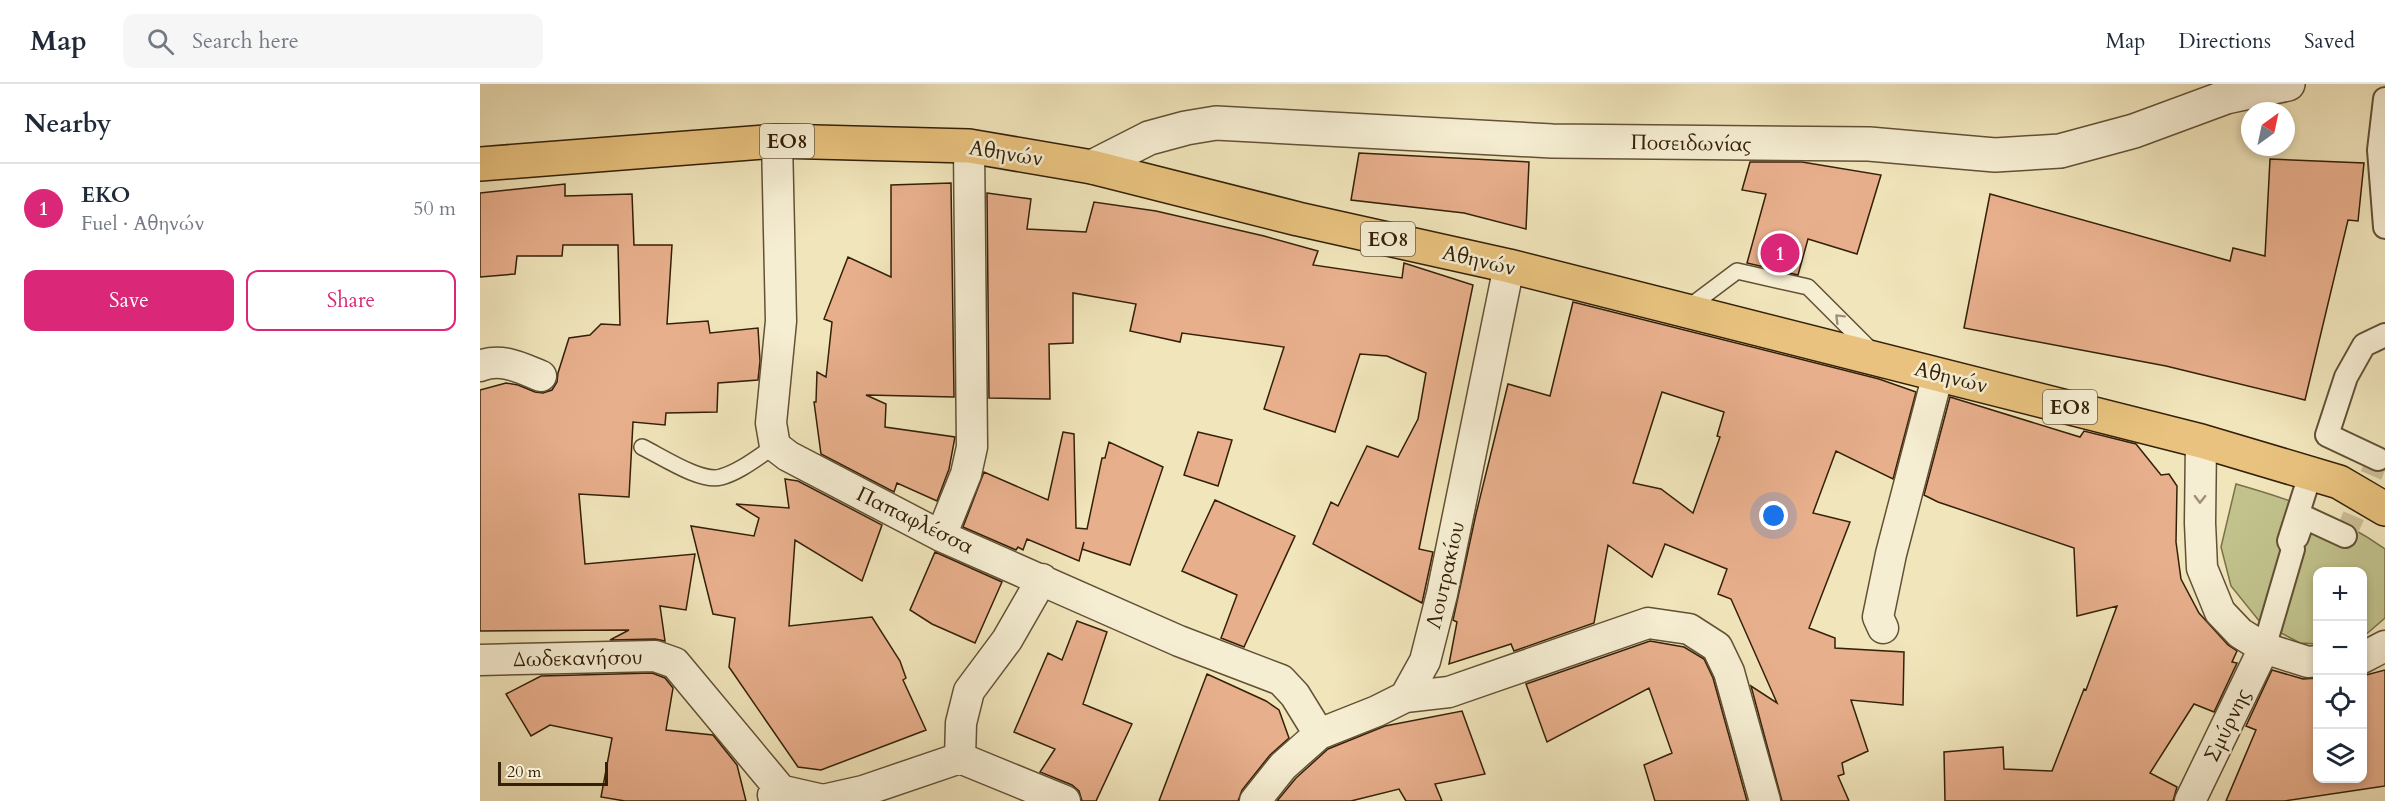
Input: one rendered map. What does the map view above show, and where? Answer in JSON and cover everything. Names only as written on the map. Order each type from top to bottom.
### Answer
[{"type":"main road","name":"Αθηνών","points":[[480,164],[777,141],[969,146],[1092,167],[1298,219],[1509,266],[2201,441],[2311,472],[2338,482],[2385,509]]},
{"type":"street","name":"Ποσειδωνίας","points":[[1092,167],[1149,138],[1216,123],[1552,141],[1869,144],[1995,155],[2060,152],[2134,131],[2226,97],[2288,84]]},
{"type":"street","points":[[2385,99],[2379,150],[2385,227]]},
{"type":"street","points":[[775,446],[771,423],[781,321],[777,141]]},
{"type":"street","points":[[941,536],[966,474],[972,447],[969,146]]},
{"type":"street","name":"Λουτρακίου","points":[[1405,697],[1425,661],[1442,594],[1509,266]]},
{"type":"street","points":[[2378,459],[2326,435],[2346,377],[2364,345],[2385,335]]},
{"type":"street","points":[[480,366],[493,362],[512,364],[541,376]]},
{"type":"street","points":[[1882,628],[1878,616],[1891,554],[1938,374]]},
{"type":"street","points":[[2201,441],[2202,568],[2220,612],[2240,633],[2264,648],[2308,662],[2313,662]]},
{"type":"street","name":"Παπαφλέσσα","points":[[775,446],[788,456],[941,536],[1179,641],[1281,680],[1295,695],[1319,734]]},
{"type":"street","points":[[2293,549],[2289,541],[2311,472]]},
{"type":"street","points":[[2264,648],[2304,517],[2345,536]]},
{"type":"street","points":[[960,758],[961,723],[969,691],[1006,640],[1042,579]]},
{"type":"street","points":[[1255,801],[1283,766],[1319,734],[1405,697],[1449,692],[1648,623],[1689,629],[1717,647],[1729,672],[1765,801]]},
{"type":"street","points":[[2367,655],[2385,646]]},
{"type":"street","name":"Σμύρνης","points":[[2190,801],[2264,648]]},
{"type":"street","name":"Δωδεκανήσου","points":[[480,660],[655,656],[675,663],[694,683],[778,797]]},
{"type":"street","points":[[778,797],[823,800],[863,791],[960,758],[1065,801]]},
{"type":"lane","points":[[1684,310],[1737,271],[1808,287],[1880,360]]},
{"type":"lane","points":[[642,447],[691,471],[719,478],[775,446]]},
{"type":"green space","points":[[2236,484],[2314,510],[2349,527],[2385,549],[2385,618],[2367,634],[2367,567],[2313,567],[2313,644],[2300,643],[2260,622],[2231,586],[2221,547]]},
{"type":"building","points":[[1359,153],[1529,162],[1526,229],[1464,213],[1351,200]]},
{"type":"building","points":[[2270,159],[2364,163],[2358,221],[2348,220],[2305,400],[2166,366],[1964,328],[1990,194],[2230,261],[2233,248],[2265,256]]},
{"type":"building","points":[[1750,162],[1802,162],[1881,175],[1857,254],[1808,239],[1798,275],[1747,263],[1766,194],[1742,190]]},
{"type":"building","points":[[951,183],[954,397],[866,395],[886,404],[885,427],[955,437],[949,469],[937,501],[897,483],[894,492],[821,454],[814,402],[816,402],[817,372],[826,377],[832,322],[824,319],[848,257],[891,277],[891,185]]},
{"type":"building","points":[[565,184],[565,196],[632,194],[634,245],[672,245],[667,324],[708,321],[710,333],[758,328],[760,361],[758,380],[718,383],[717,412],[666,413],[665,425],[633,422],[629,497],[579,494],[585,564],[695,554],[686,610],[660,606],[665,641],[655,639],[610,640],[629,630],[480,631],[480,390],[506,383],[535,392],[543,393],[552,390],[557,382],[569,338],[590,335],[601,324],[620,325],[618,245],[563,245],[562,256],[517,256],[515,274],[480,277],[480,193]]},
{"type":"building","points":[[987,193],[1031,199],[1027,229],[1086,232],[1094,202],[1156,211],[1318,251],[1313,265],[1402,278],[1404,263],[1473,285],[1419,549],[1433,552],[1422,603],[1313,544],[1331,502],[1338,506],[1367,446],[1398,457],[1418,419],[1426,373],[1387,356],[1360,354],[1335,432],[1264,409],[1284,347],[1182,333],[1180,342],[1130,331],[1136,304],[1073,293],[1073,343],[1049,344],[1050,399],[989,398]]},
{"type":"building","points":[[1573,302],[1879,379],[1916,392],[1893,479],[1836,451],[1813,513],[1850,522],[1809,628],[1835,638],[1835,648],[1904,652],[1903,705],[1851,700],[1868,751],[1842,763],[1844,774],[1838,776],[1849,801],[1782,801],[1751,686],[1777,703],[1731,599],[1718,594],[1727,569],[1665,544],[1652,577],[1608,545],[1594,623],[1514,651],[1511,644],[1449,664],[1457,622],[1453,620],[1508,384],[1550,396]],"holes":[[[1662,392],[1724,412],[1717,436],[1720,437],[1693,513],[1661,489],[1633,483]]]},
{"type":"building","points":[[1950,397],[2080,437],[2084,431],[2136,444],[2161,475],[2169,474],[2177,486],[2176,542],[2181,579],[2199,613],[2228,645],[2237,651],[2232,662],[2237,663],[2214,712],[2194,704],[2150,773],[2177,787],[2173,801],[1945,801],[1944,752],[2003,747],[2004,769],[2052,771],[2084,689],[2086,690],[2117,606],[2077,616],[2074,548],[1938,502],[1924,495]]},
{"type":"building","points":[[1063,432],[1074,434],[1076,528],[1087,529],[1102,458],[1105,458],[1109,442],[1163,467],[1130,565],[1082,549],[1079,561],[1027,539],[1023,550],[1018,547],[1016,550],[963,527],[984,472],[1048,500]]},
{"type":"building","points":[[1198,432],[1232,440],[1218,486],[1184,475]]},
{"type":"building","points":[[785,479],[798,481],[882,525],[862,581],[795,540],[789,626],[872,617],[900,661],[906,678],[903,680],[926,730],[821,770],[798,767],[729,667],[735,618],[713,614],[691,526],[754,536],[759,518],[736,504],[789,508]]},
{"type":"building","points":[[1215,500],[1295,536],[1244,647],[1221,638],[1237,595],[1182,571]]},
{"type":"building","points":[[935,552],[1002,582],[975,643],[932,624],[910,610]]},
{"type":"building","points":[[1077,621],[1107,632],[1083,704],[1132,724],[1096,801],[1082,801],[1079,791],[1072,785],[1040,772],[1055,749],[1014,732],[1048,653],[1062,660]]},
{"type":"building","points":[[1650,641],[1684,647],[1704,659],[1713,678],[1747,801],[1655,801],[1644,765],[1672,753],[1649,688],[1547,742],[1526,684]]},
{"type":"building","points":[[2272,670],[2303,679],[2313,678],[2313,783],[2367,783],[2367,675],[2385,670],[2385,786],[2284,801],[2226,801],[2256,730],[2246,726]]},
{"type":"building","points":[[652,673],[665,678],[673,688],[666,730],[713,735],[737,765],[746,801],[625,801],[601,797],[612,738],[550,725],[531,736],[506,694],[541,676]]},
{"type":"building","points":[[1207,674],[1266,701],[1279,710],[1289,738],[1270,755],[1242,790],[1238,801],[1159,801]]},
{"type":"building","points":[[1462,711],[1485,774],[1435,784],[1442,801],[1406,801],[1399,789],[1351,801],[1277,801],[1296,778],[1328,749],[1385,726]]},
{"type":"tunnel","points":[[2345,536],[2378,459]]},
{"type":"place","name":"EKO","points":[[1780,253]]}]
